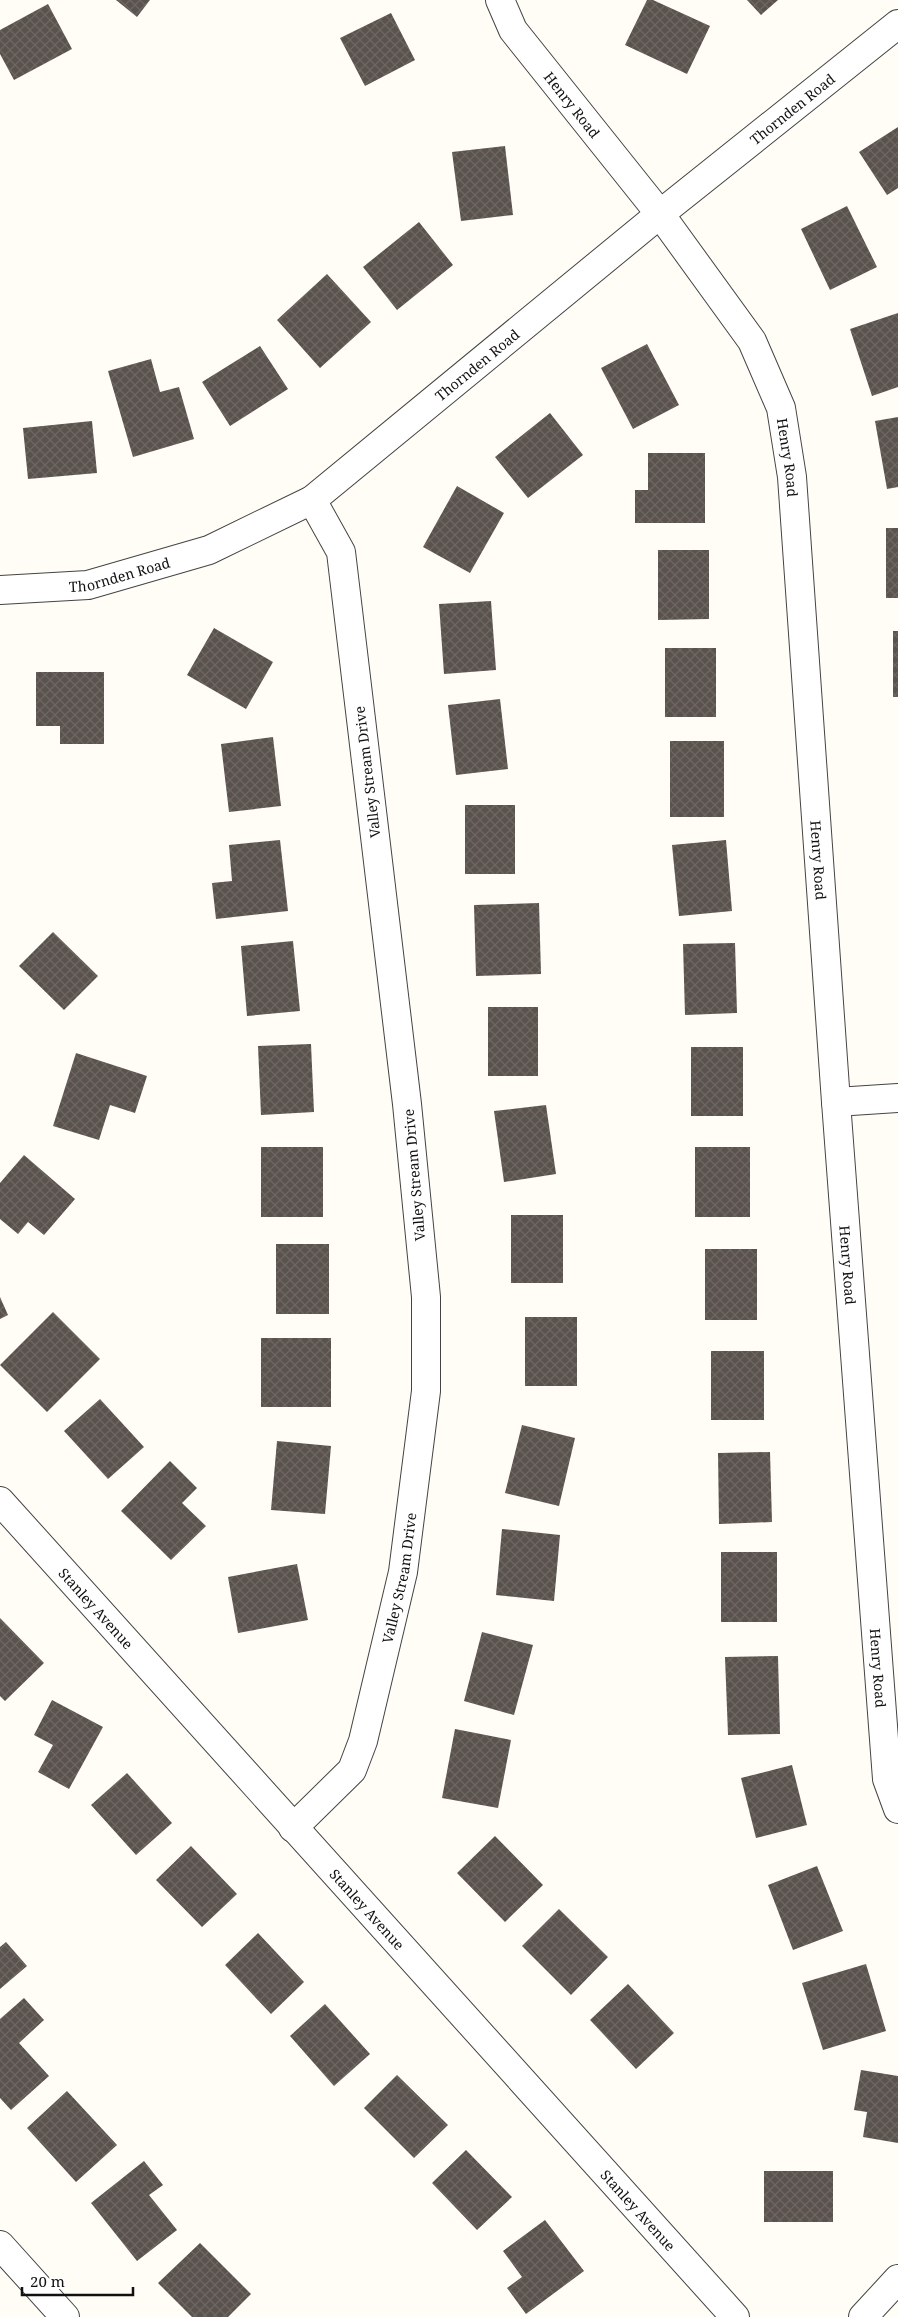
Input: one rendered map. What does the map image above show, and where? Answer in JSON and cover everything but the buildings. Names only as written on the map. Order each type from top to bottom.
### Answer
[{"type":"street","name":"Henry Road","points":[[500,0],[513,30],[660,214],[752,341],[781,408],[792,477],[836,1102],[887,1779],[898,1809]]},
{"type":"street","name":"Thornden Road","points":[[0,590],[88,585],[209,550],[312,500],[660,214],[898,24]]},
{"type":"street","name":"Valley Stream Drive","points":[[293,1828],[352,1770],[363,1741],[403,1572],[426,1391],[426,1297],[407,1104],[341,552],[312,500]]},
{"type":"street","points":[[836,1102],[898,1098]]},
{"type":"street","name":"Stanley Avenue","points":[[0,1501],[735,2317]]},
{"type":"street","points":[[0,2245],[65,2317]]},
{"type":"street","points":[[863,2317],[898,2279]]}]
